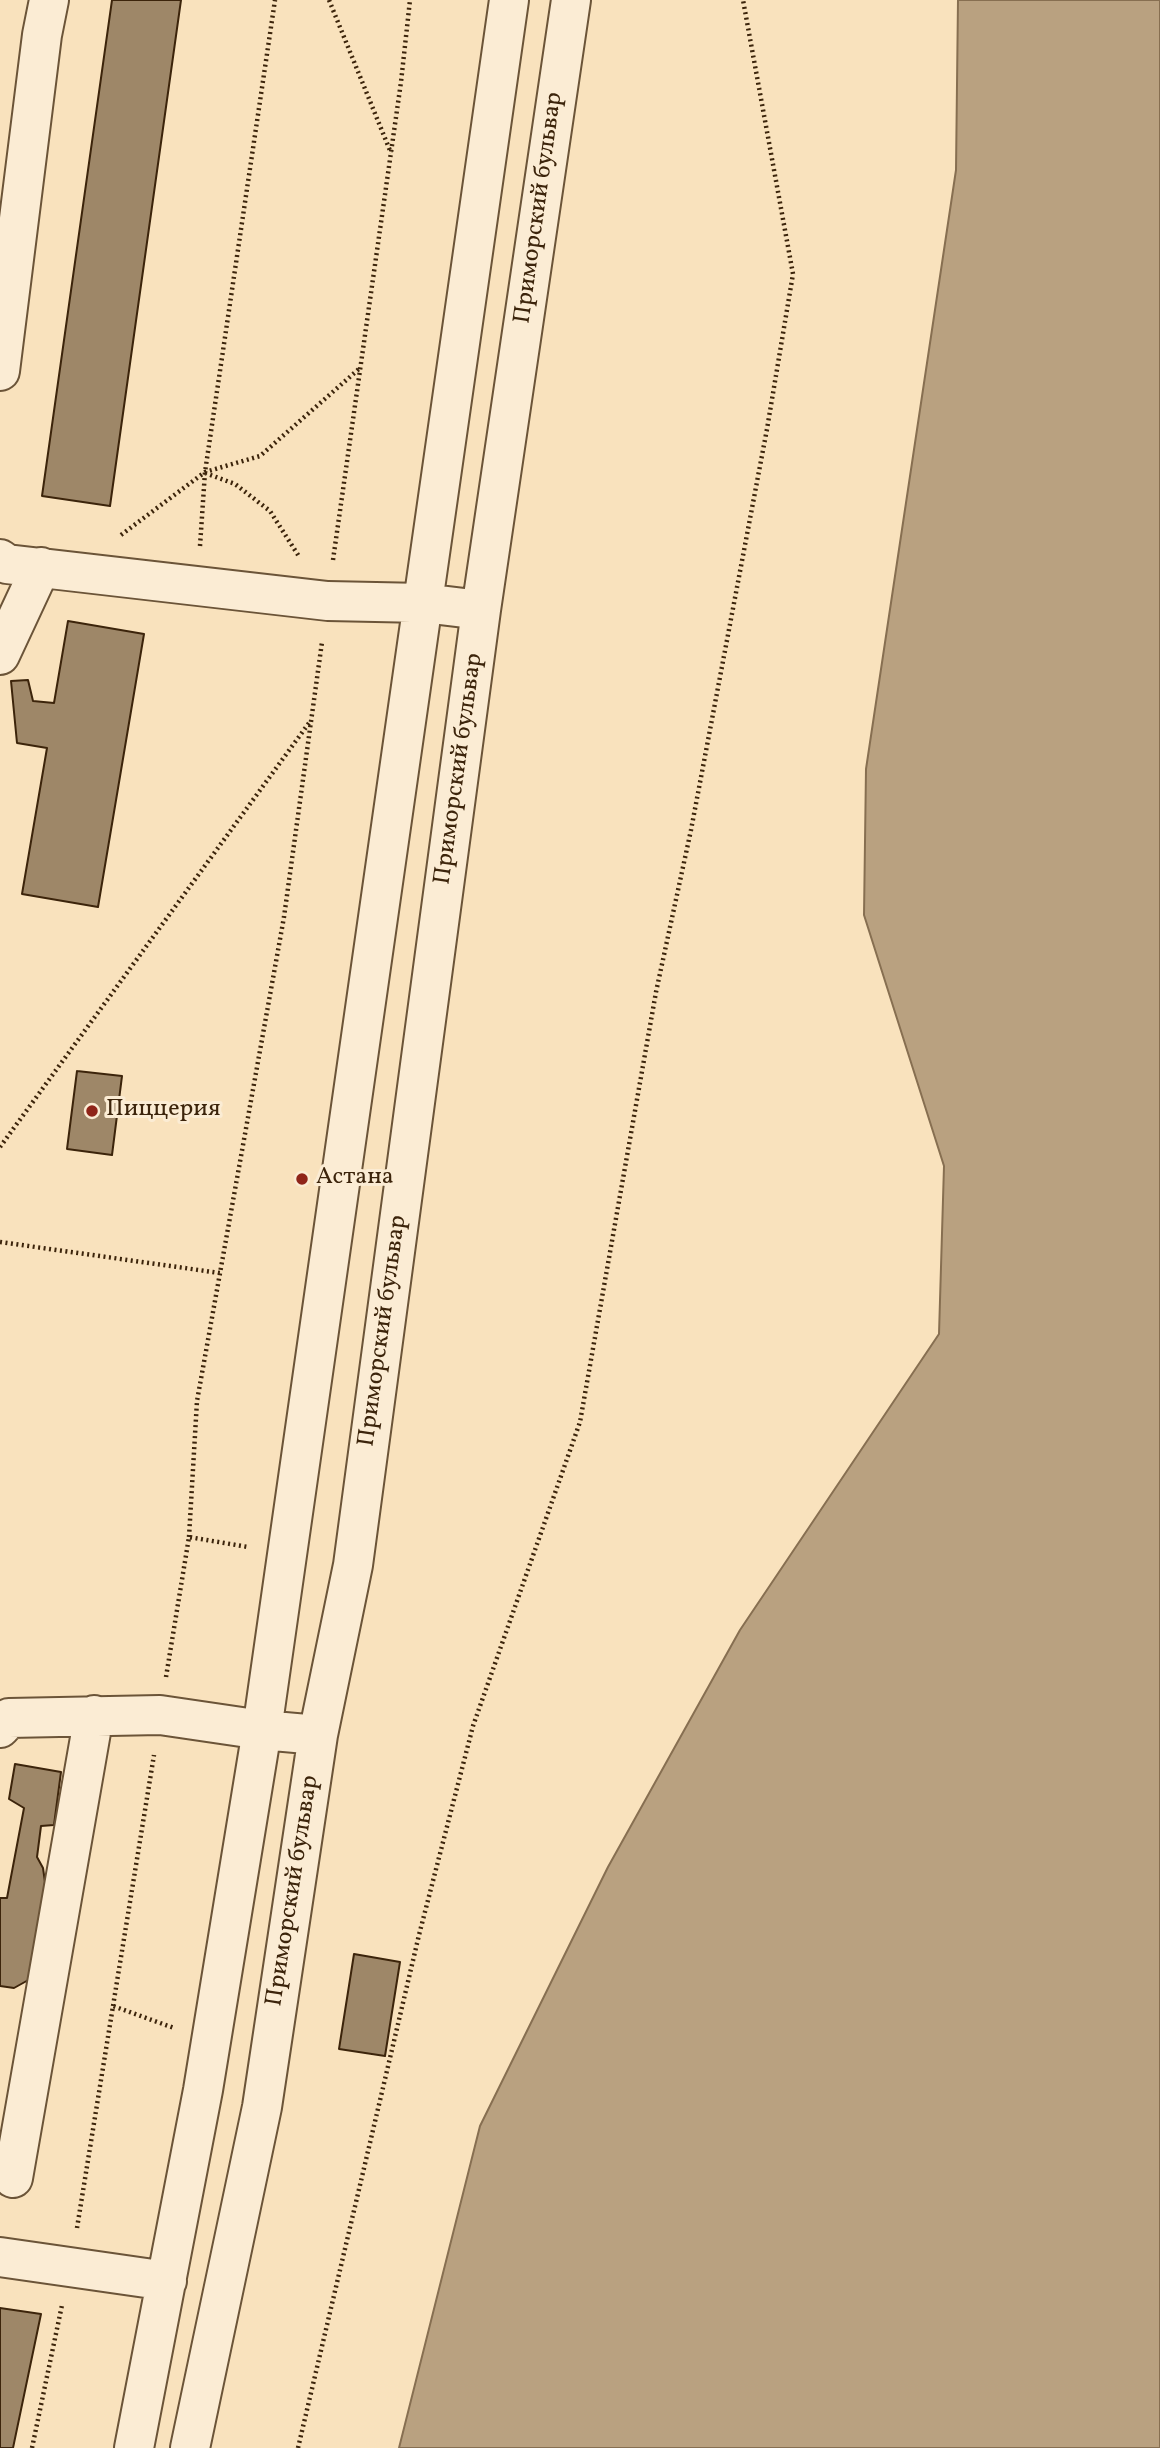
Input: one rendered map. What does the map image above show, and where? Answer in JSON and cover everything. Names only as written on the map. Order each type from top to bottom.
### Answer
[{"type":"street","points":[[0,370],[42,35],[49,0]]},
{"type":"street","points":[[134,2448],[210,2041],[261,1730],[509,0]]},
{"type":"street","name":"Приморский бульвар","points":[[194,2431],[261,2107],[318,1735],[353,1565],[481,610],[570,0]]},
{"type":"street","points":[[0,559],[7,564],[328,601],[423,603],[481,610]]},
{"type":"street","points":[[0,655],[57,569]]},
{"type":"street","points":[[13,2178],[94,1715]]},
{"type":"street","points":[[0,1728],[9,1718],[160,1715],[261,1730],[318,1735]]},
{"type":"street","points":[[0,2258],[167,2281]]},
{"type":"street","points":[[170,2448],[194,2431]]},
{"type":"path","points":[[198,586],[205,472],[275,0]]},
{"type":"path","points":[[329,0],[391,153]]},
{"type":"path","points":[[189,1537],[197,1401],[284,917],[411,0]]},
{"type":"path","points":[[298,2448],[419,1935],[473,1726],[580,1422],[656,992],[693,816],[767,429],[793,274],[743,0]]},
{"type":"path","points":[[57,569],[205,472],[260,456],[361,367]]},
{"type":"path","points":[[205,472],[235,484],[270,511],[328,601]]},
{"type":"path","points":[[0,1147],[311,720]]},
{"type":"path","points":[[0,1242],[220,1273]]},
{"type":"path","points":[[32,2448],[70,2269],[113,2006],[210,2041]]},
{"type":"shaded area","points":[[958,0],[1160,0],[1160,2448],[399,2448],[480,2126],[608,1867],[740,1630],[939,1334],[944,1166],[864,915],[866,769],[956,170]]},
{"type":"building","points":[[112,0],[181,0],[110,506],[42,496]]},
{"type":"building","points":[[68,621],[144,634],[98,907],[22,894],[47,748],[17,743],[11,681],[28,680],[33,701],[54,703]]},
{"type":"building","points":[[77,1071],[122,1076],[112,1155],[67,1149]]},
{"type":"building","points":[[15,1764],[61,1772],[54,1825],[41,1826],[37,1857],[43,1868],[45,1882],[32,1978],[14,1988],[0,1986],[0,1898],[7,1898],[24,1808],[9,1799]]},
{"type":"building","points":[[354,1954],[400,1962],[385,2056],[339,2049]]},
{"type":"building","points":[[0,2308],[41,2314],[13,2448],[0,2448]]},
{"type":"place","name":"Пиццерия","points":[[92,1111]]},
{"type":"place","name":"Астана","points":[[302,1179]]}]
